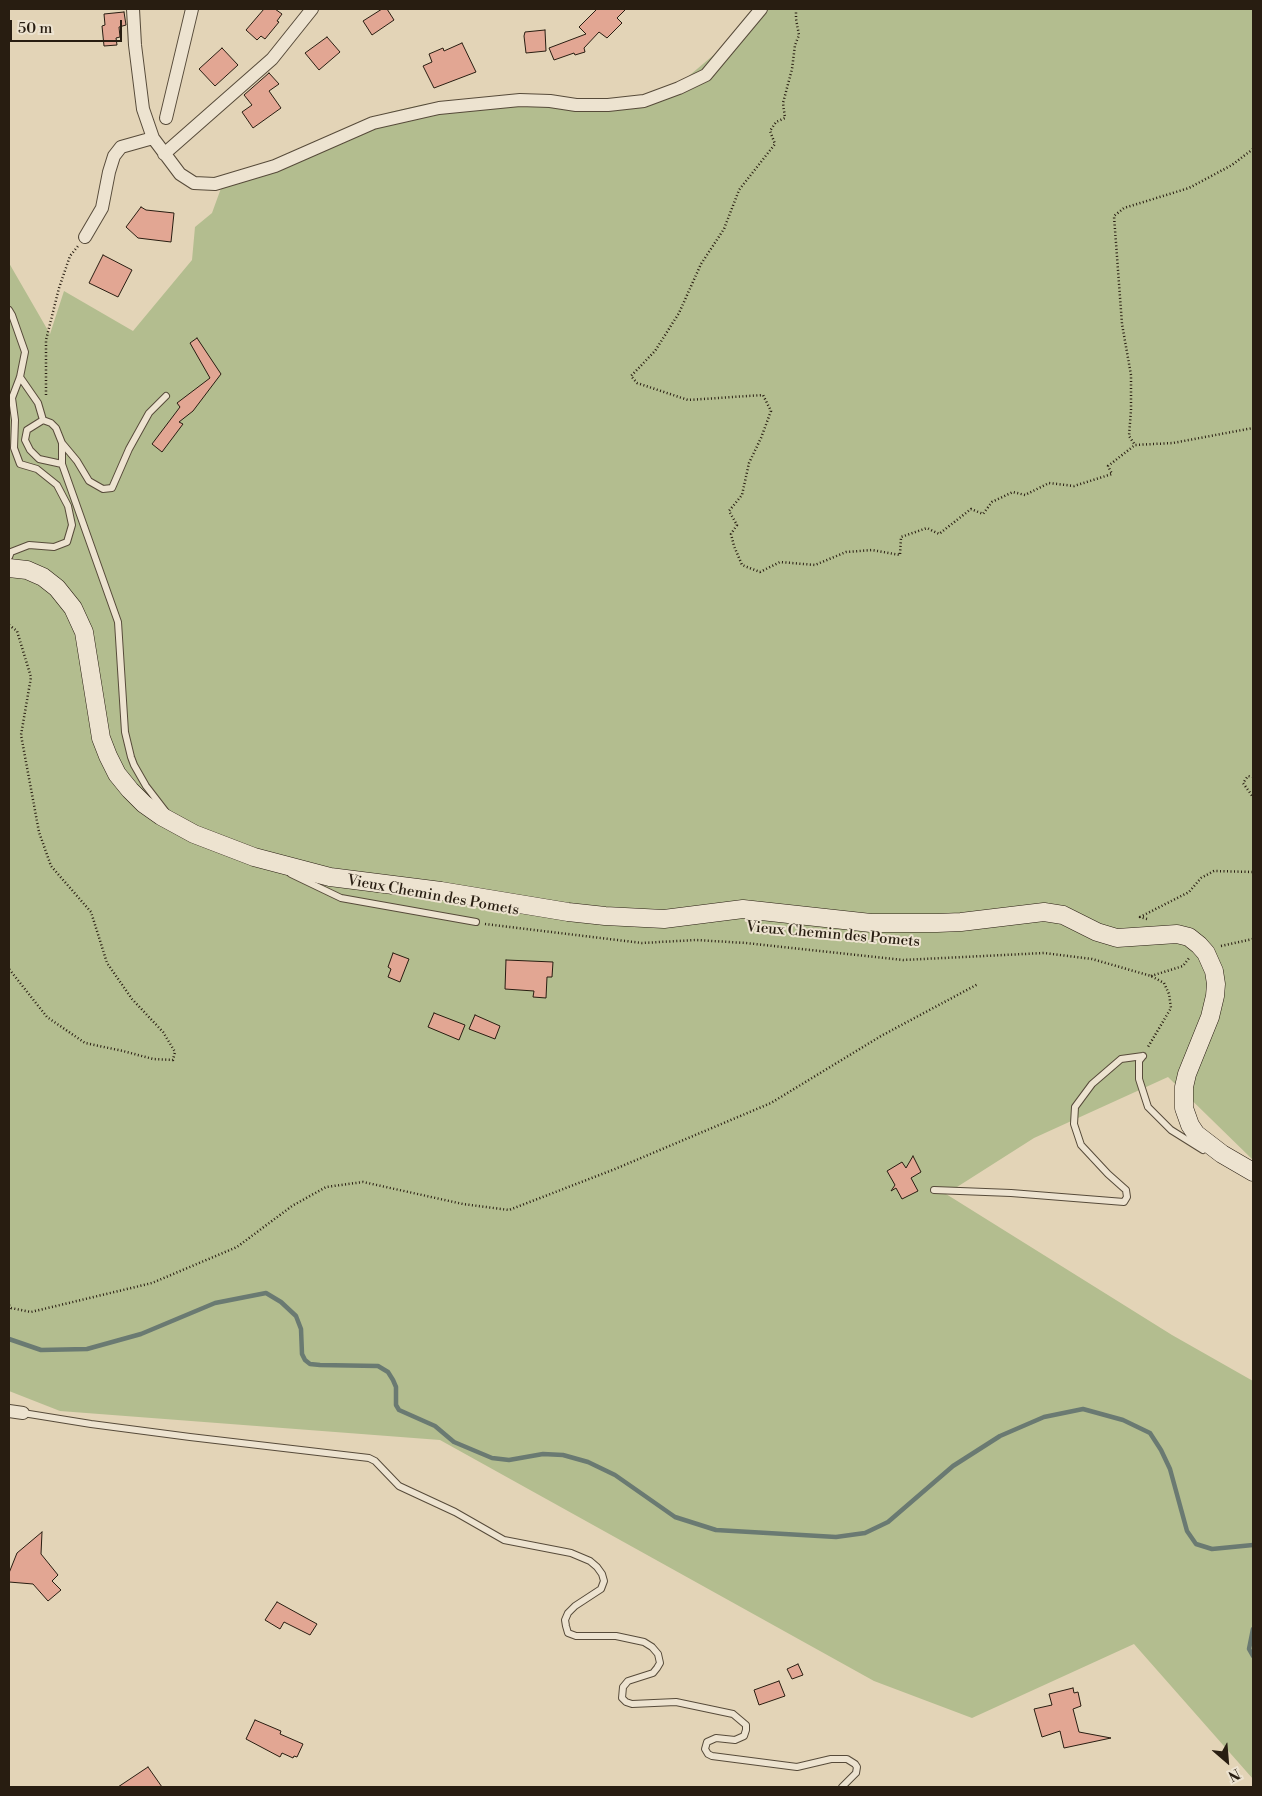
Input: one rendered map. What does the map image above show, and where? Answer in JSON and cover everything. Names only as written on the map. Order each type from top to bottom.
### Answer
[{"type":"street","points":[[133,9],[135,45],[143,109],[153,138],[180,174],[194,183],[215,184],[274,166],[373,123],[439,108],[520,100],[550,101],[576,105],[600,105],[644,100],[679,88],[706,75],[761,9]]},
{"type":"street","points":[[166,118],[192,9]]},
{"type":"street","points":[[164,154],[272,59],[312,9]]},
{"type":"street","points":[[85,237],[102,208],[108,172],[114,156],[121,147],[153,138]]},
{"type":"street","points":[[9,568],[26,570],[43,577],[57,588],[73,608],[84,632],[98,721],[108,756],[117,774],[130,790],[156,812],[176,824],[216,844],[254,857],[330,877],[441,891],[568,912],[605,916],[664,919],[743,909],[871,923],[937,923],[1044,912],[1063,915],[1108,936],[1129,938],[1177,934],[1189,937],[1203,949],[1214,971],[1216,996],[1210,1017],[1187,1074],[1184,1087],[1184,1108],[1190,1125],[1196,1134],[1222,1154],[1251,1171]]},
{"type":"street","points":[[9,1411],[23,1413]]},
{"type":"lane","points":[[9,310],[25,352],[20,377],[12,398],[15,420],[14,448],[20,464],[37,469],[57,485],[68,506],[72,525],[67,542],[54,547],[29,545],[11,552],[9,556]]},
{"type":"lane","points":[[20,377],[38,403],[43,420]]},
{"type":"lane","points":[[43,420],[52,423],[56,428],[62,443],[77,461],[89,481],[102,489],[112,488],[129,449],[149,412],[166,396]]},
{"type":"lane","points":[[43,420],[27,430],[24,440],[30,450],[40,460],[62,464]]},
{"type":"lane","points":[[62,443],[62,464],[118,622],[125,732],[134,765],[146,786],[176,824]]},
{"type":"lane","name":"Vieux Chemin des Pomets","points":[[254,857],[341,898],[476,922]]},
{"type":"lane","points":[[1143,1056],[1140,1061],[1139,1079],[1148,1107],[1171,1130],[1205,1151],[1251,1171]]},
{"type":"lane","points":[[934,1190],[1011,1193],[1124,1202],[1127,1197],[1126,1190],[1081,1145],[1074,1124],[1075,1107],[1092,1084],[1121,1059],[1143,1056]]},
{"type":"lane","points":[[23,1413],[180,1436],[369,1458],[376,1461],[399,1486],[455,1512],[504,1540],[571,1552],[590,1561],[597,1567],[604,1581],[601,1589],[575,1606],[568,1613],[565,1620],[566,1626],[568,1633],[576,1636],[616,1636],[644,1642],[658,1654],[660,1663],[653,1672],[628,1681],[623,1687],[622,1698],[626,1702],[632,1704],[676,1702],[733,1714],[746,1725],[744,1736],[735,1740],[716,1738],[707,1742],[705,1749],[708,1754],[797,1767],[831,1759],[847,1759],[855,1764],[857,1768],[856,1773],[842,1787]]},
{"type":"path","points":[[796,9],[799,36],[795,45],[792,70],[783,103],[785,118],[776,122],[770,131],[775,144],[739,190],[724,229],[702,264],[679,314],[655,351],[631,376],[636,383],[688,400],[763,395],[770,411],[761,438],[749,463],[742,495],[729,511],[737,525],[730,534],[742,565],[760,572],[780,562],[815,566],[846,552],[872,550],[900,555],[901,537],[927,528],[939,534],[971,509],[983,514],[992,502],[1013,492],[1025,495],[1049,484],[1074,486],[1112,474],[1108,466],[1134,445],[1173,443],[1253,428]]},
{"type":"path","points":[[1134,445],[1129,436],[1131,375],[1122,324],[1114,216],[1124,208],[1189,188],[1232,165],[1253,149]]},
{"type":"path","points":[[46,399],[46,340],[59,288],[70,256],[85,237]]},
{"type":"path","points":[[9,625],[17,631],[31,678],[21,734],[39,832],[51,866],[91,912],[107,962],[132,999],[163,1032],[175,1052],[173,1060],[153,1059],[85,1043],[47,1017],[9,969]]},
{"type":"path","points":[[1253,777],[1248,776],[1243,783],[1253,797]]},
{"type":"path","points":[[1155,921],[1140,917],[1189,892],[1201,878],[1214,871],[1253,872]]},
{"type":"path","name":"Vieux Chemin des Pomets","points":[[476,922],[642,943],[696,940],[746,943],[903,960],[1044,953],[1092,959],[1151,976],[1164,983],[1169,994],[1170,1008],[1143,1056]]},
{"type":"path","points":[[1151,976],[1183,966],[1203,949],[1253,939]]},
{"type":"path","points":[[9,1304],[11,1308],[30,1312],[152,1284],[237,1247],[292,1206],[326,1187],[363,1182],[463,1204],[509,1210],[615,1170],[771,1104],[881,1036],[978,984]]},
{"type":"green space","points":[[757,9],[1253,9],[1253,1160],[1168,1077],[1034,1138],[946,1194],[1172,1335],[1253,1381],[1253,1779],[1134,1644],[972,1718],[874,1681],[440,1440],[60,1411],[9,1391],[9,263],[50,334],[64,291],[133,331],[192,260],[195,227],[212,213],[224,180],[270,163],[390,112],[425,104],[477,99],[637,100],[684,80],[716,53]]},
{"type":"building","points":[[264,9],[275,9],[282,14],[277,21],[279,22],[265,39],[261,36],[257,40],[246,30]]},
{"type":"building","points":[[382,9],[387,9],[394,20],[372,35],[363,21]]},
{"type":"building","points":[[597,9],[626,9],[617,18],[622,23],[607,38],[599,32],[584,48],[585,52],[575,55],[574,53],[554,60],[549,48],[586,34],[579,27]]},
{"type":"building","points":[[124,12],[126,25],[119,27],[120,37],[116,38],[117,45],[104,46],[102,26],[105,25],[104,14]]},
{"type":"building","points":[[545,30],[546,51],[526,53],[525,32]]},
{"type":"building","points":[[327,37],[340,52],[319,70],[305,53]]},
{"type":"building","points":[[462,43],[476,72],[434,88],[423,66],[432,62],[429,54],[443,48],[444,51]]},
{"type":"building","points":[[222,48],[238,65],[215,86],[199,69]]},
{"type":"building","points":[[269,73],[279,84],[269,91],[281,108],[253,128],[242,112],[252,105],[244,95]]},
{"type":"building","points":[[141,207],[146,210],[174,213],[171,242],[138,238],[126,227]]},
{"type":"building","points":[[103,255],[132,270],[118,297],[89,283]]},
{"type":"building","points":[[197,338],[221,374],[193,411],[179,422],[183,424],[162,452],[152,444],[180,407],[177,403],[210,378],[190,343]]},
{"type":"building","points":[[393,953],[409,959],[400,982],[388,977],[391,969],[388,967]]},
{"type":"building","points":[[506,960],[553,962],[552,977],[547,977],[546,998],[533,997],[534,991],[505,989]]},
{"type":"building","points":[[434,1013],[465,1025],[459,1040],[428,1027]]},
{"type":"building","points":[[475,1015],[500,1026],[495,1039],[469,1029]]},
{"type":"building","points":[[913,1156],[921,1172],[911,1178],[918,1191],[902,1199],[896,1188],[891,1191],[895,1185],[887,1171],[902,1162],[906,1168]]},
{"type":"building","points":[[42,1532],[41,1554],[58,1575],[52,1581],[61,1590],[48,1601],[33,1584],[9,1582],[9,1573],[17,1553]]},
{"type":"building","points":[[277,1602],[317,1624],[310,1635],[284,1622],[280,1629],[265,1620]]},
{"type":"building","points":[[798,1664],[803,1675],[792,1679],[787,1669]]},
{"type":"building","points":[[779,1681],[785,1696],[759,1705],[754,1690]]},
{"type":"building","points":[[1073,1688],[1074,1693],[1078,1692],[1081,1706],[1073,1709],[1079,1732],[1111,1738],[1064,1748],[1060,1731],[1042,1737],[1034,1709],[1052,1705],[1049,1694]]},
{"type":"building","points":[[255,1720],[281,1731],[280,1734],[303,1744],[297,1757],[294,1756],[293,1758],[282,1753],[280,1757],[246,1739]]},
{"type":"building","points":[[148,1767],[162,1787],[118,1787]]},
{"type":"waterway","points":[[9,1339],[41,1350],[87,1349],[141,1334],[215,1303],[266,1293],[281,1302],[296,1316],[301,1329],[302,1354],[310,1364],[378,1366],[388,1372],[393,1380],[396,1387],[396,1405],[399,1410],[435,1426],[454,1442],[492,1458],[509,1460],[543,1454],[563,1455],[588,1462],[615,1475],[675,1517],[716,1530],[836,1537],[865,1533],[888,1522],[953,1466],[1000,1436],[1044,1417],[1083,1409],[1123,1420],[1150,1433],[1170,1469],[1187,1531],[1196,1544],[1212,1549],[1253,1545]]},
{"type":"waterway","points":[[1253,1629],[1249,1649],[1253,1656]]}]
